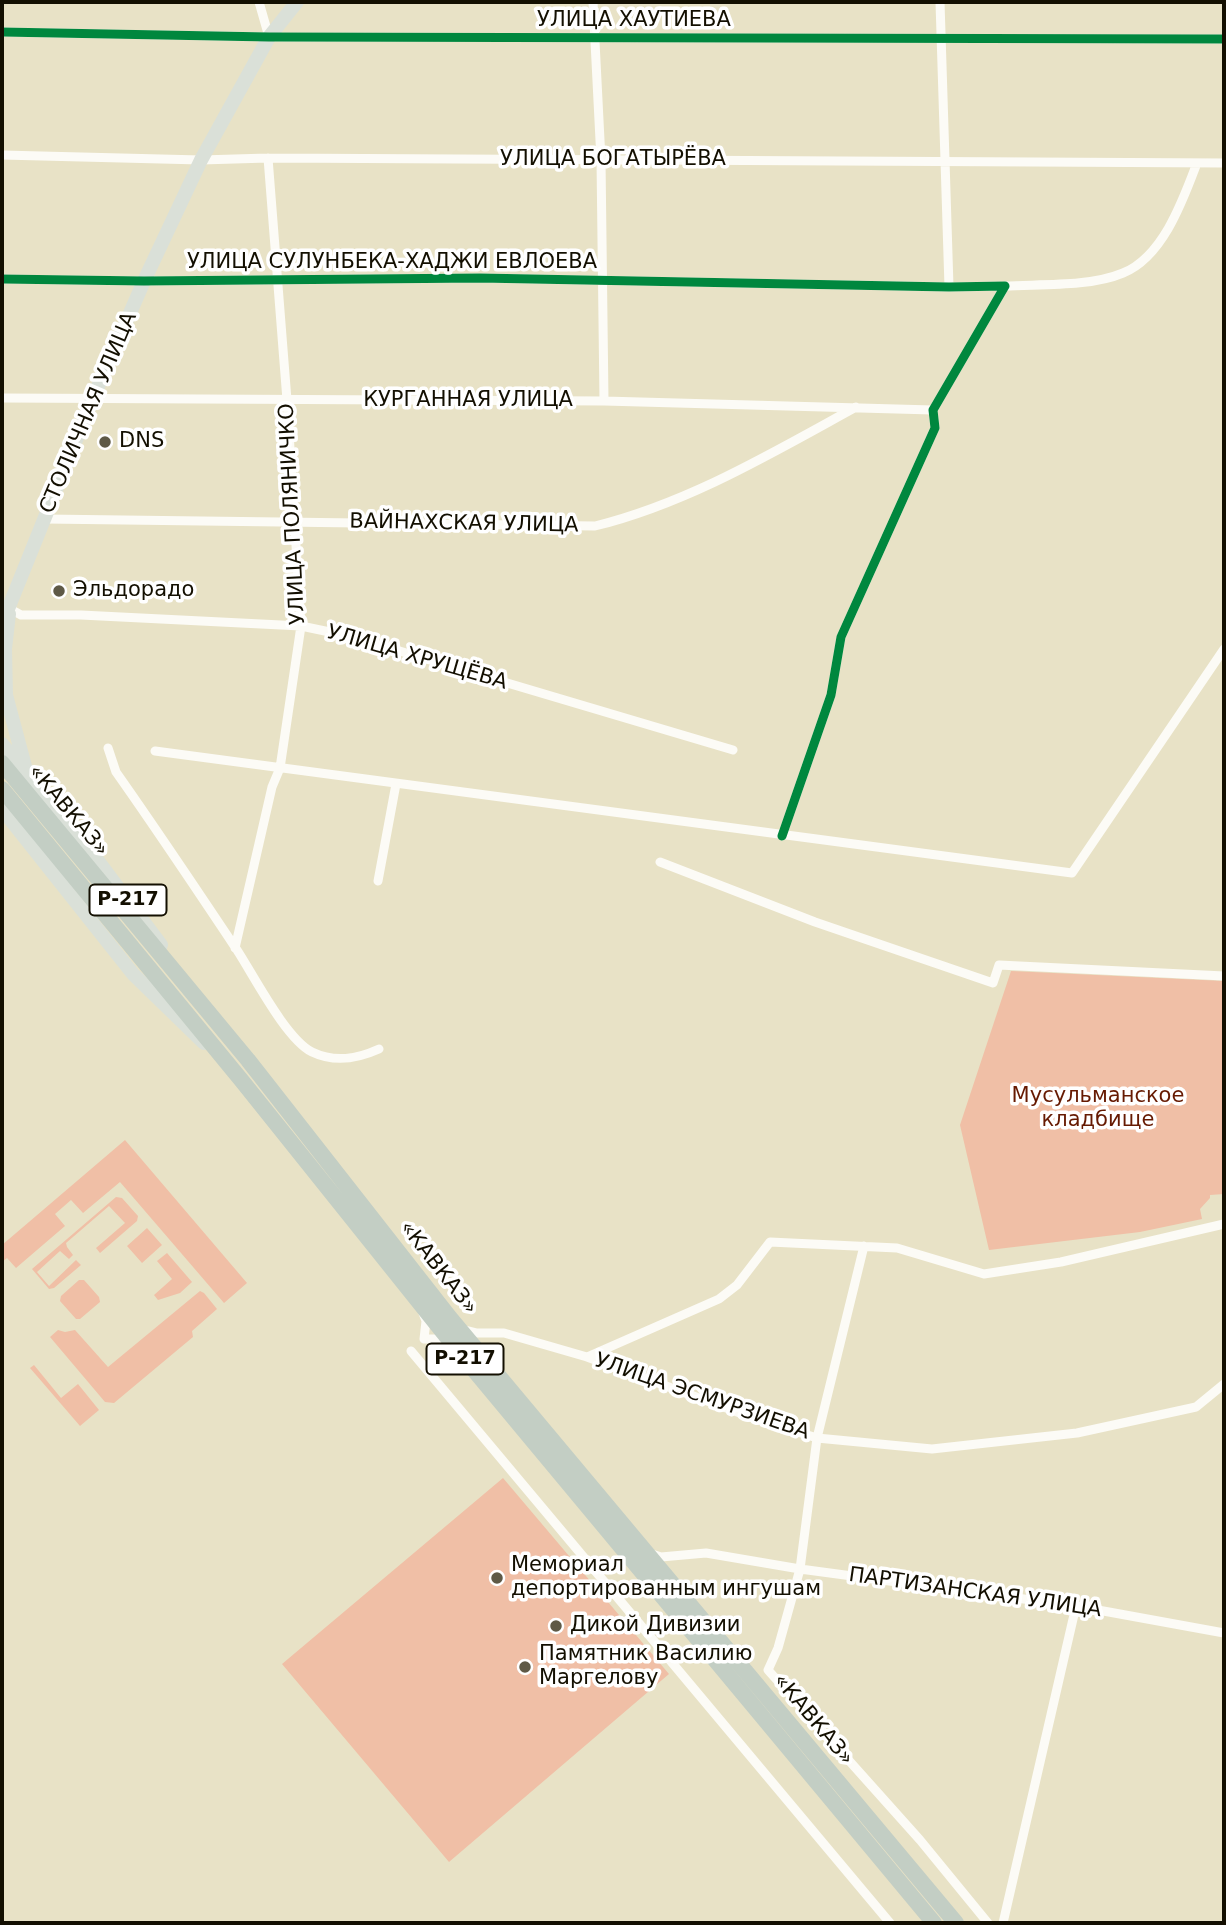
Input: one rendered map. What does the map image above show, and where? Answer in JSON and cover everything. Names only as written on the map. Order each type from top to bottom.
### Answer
[{"type":"highway","name":"«КАВКАЗ»","points":[[2,763],[248,1060],[459,1329],[956,1923]]},
{"type":"highway","name":"«КАВКАЗ»","points":[[2,789],[242,1081],[459,1352],[934,1923]]},
{"type":"main road","name":"СТОЛИЧНАЯ УЛИЦА","points":[[6,613],[93,398],[201,160],[269,37],[297,2]]},
{"type":"main road","points":[[2,624],[6,613]]},
{"type":"main road","name":"Р-217","points":[[6,613],[6,695],[27,774]]},
{"type":"main road","name":"Р-217","points":[[2,744],[80,837],[248,1060]]},
{"type":"main road","name":"Р-217","points":[[2,808],[133,974],[242,1081]]},
{"type":"street","points":[[258,2],[269,37]]},
{"type":"street","points":[[593,2],[601,160],[604,401]]},
{"type":"street","points":[[940,2],[949,287]]},
{"type":"street","name":"УЛИЦА ХАУТИЕВА","points":[[2,32],[269,37],[1224,39]]},
{"type":"street","name":"УЛИЦА БОГАТЫРЁВА","points":[[2,155],[201,160],[268,158],[1224,165]]},
{"type":"street","name":"УЛИЦА ПОЛЯНИЧКО","points":[[235,948],[272,787],[279,768],[301,626],[268,158]]},
{"type":"street","name":"УЛИЦА СУЛУНБЕКА-ХАДЖИ ЕВЛОЕВА","points":[[2,279],[144,281],[480,278],[949,287],[1096,280],[1125,273],[1150,254],[1177,216],[1197,163]]},
{"type":"street","points":[[782,836],[831,695],[841,636],[935,428],[933,410],[1004,286]]},
{"type":"street","name":"КУРГАННАЯ УЛИЦА","points":[[2,398],[604,401],[933,410]]},
{"type":"street","name":"ВАЙНАХСКАЯ УЛИЦА","points":[[44,519],[595,526],[633,517],[749,466],[856,406]]},
{"type":"street","name":"УЛИЦА ХРУЩЁВА","points":[[6,613],[301,626],[349,636],[733,750]]},
{"type":"street","points":[[155,751],[1072,873],[1224,649]]},
{"type":"street","points":[[108,748],[116,772],[293,1038],[312,1052],[338,1059],[362,1056],[379,1049]]},
{"type":"street","points":[[378,881],[396,784]]},
{"type":"street","points":[[660,862],[814,922],[993,983],[999,965],[1224,976]]},
{"type":"street","points":[[586,1357],[719,1299],[737,1285],[770,1242],[897,1248],[984,1274],[1061,1262],[1224,1224]]},
{"type":"street","points":[[864,1247],[817,1438],[800,1569],[778,1648],[768,1670],[920,1840],[988,1923]]},
{"type":"street","name":"УЛИЦА ЭСМУРЗИЕВА","points":[[459,1329],[504,1333],[586,1357],[759,1420],[817,1438],[932,1448],[1077,1433],[1196,1407],[1224,1384]]},
{"type":"street","points":[[478,1352],[488,1332]]},
{"type":"street","points":[[411,1351],[890,1923]]},
{"type":"street","name":"ПАРТИЗАНСКАЯ УЛИЦА","points":[[643,1551],[661,1557],[706,1553],[800,1569],[1076,1606],[1224,1633]]},
{"type":"street","points":[[674,1586],[668,1574],[670,1565],[684,1555]]},
{"type":"street","points":[[1003,1923],[1076,1606]]},
{"type":"green space","name":"Мусульманское кладбище","points":[[1011,971],[1224,981],[1224,1194],[1210,1195],[1200,1209],[1202,1219],[1140,1232],[989,1250],[960,1125]]},
{"type":"green space","points":[[125,1140],[247,1283],[224,1303],[120,1182],[83,1213],[71,1200],[55,1214],[65,1226],[16,1268],[7,1258],[2,1262],[2,1245]]},
{"type":"green space","points":[[116,1197],[122,1198],[138,1216],[137,1221],[100,1253],[96,1248],[125,1223],[109,1206],[66,1243],[73,1255],[69,1259],[60,1251],[37,1272],[49,1286],[76,1260],[81,1265],[54,1288],[49,1289],[32,1269]]},
{"type":"green space","points":[[147,1228],[162,1245],[142,1263],[127,1246]]},
{"type":"green space","points":[[167,1253],[192,1282],[180,1293],[158,1300],[154,1295],[172,1279],[157,1261]]},
{"type":"green space","points":[[79,1280],[84,1280],[99,1297],[100,1302],[80,1319],[76,1319],[60,1301],[61,1296]]},
{"type":"green space","points":[[200,1291],[217,1309],[192,1331],[193,1337],[114,1403],[105,1402],[50,1337],[58,1330],[75,1330],[108,1367]]},
{"type":"green space","points":[[34,1365],[61,1398],[78,1384],[99,1410],[80,1426],[30,1368]]},
{"type":"green space","points":[[503,1478],[669,1674],[449,1862],[282,1664]]},
{"type":"cycle path","points":[[2,32],[269,37],[1224,39]]},
{"type":"cycle path","points":[[2,279],[144,281],[480,278],[1005,286],[933,410],[935,428],[841,637],[831,695],[782,836]]},
{"type":"place","name":"DNS","points":[[105,442]]},
{"type":"place","name":"Эльдорадо","points":[[59,591]]},
{"type":"place","name":"Мемориал депортированным ингушам","points":[[497,1578]]},
{"type":"place","name":"Дикой Дивизии","points":[[556,1626]]},
{"type":"place","name":"Памятник Василию Маргелову","points":[[525,1667]]}]
